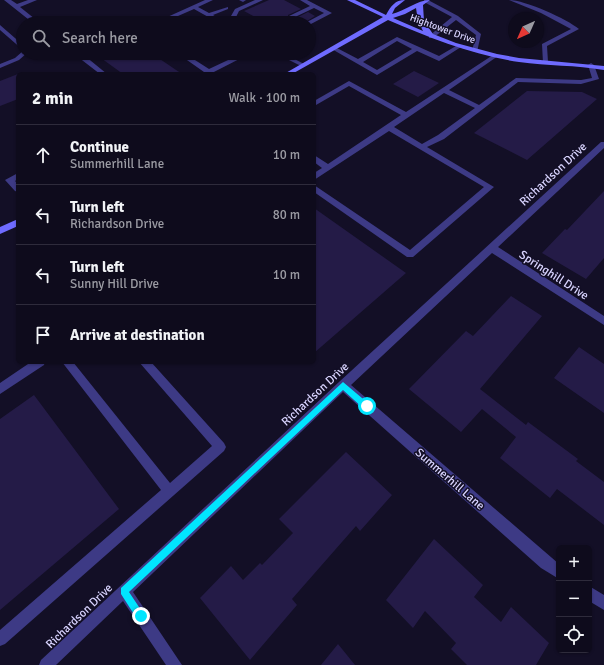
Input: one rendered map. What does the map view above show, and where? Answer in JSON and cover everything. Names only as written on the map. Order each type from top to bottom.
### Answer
[{"type":"main road","name":"Hightower Drive","points":[[350,0],[431,37],[458,47],[519,60],[591,65],[604,68]]},
{"type":"main road","points":[[388,17],[393,7],[402,0]]},
{"type":"main road","points":[[316,58],[388,17],[403,13],[424,2]]},
{"type":"main road","points":[[424,2],[418,10],[420,20],[431,37]]},
{"type":"main road","points":[[290,72],[312,60]]},
{"type":"main road","points":[[0,232],[16,223]]},
{"type":"street","points":[[7,0],[28,16]]},
{"type":"street","points":[[16,6],[34,0]]},
{"type":"street","points":[[173,16],[210,0]]},
{"type":"street","points":[[234,16],[237,10],[260,0]]},
{"type":"street","points":[[303,0],[329,13],[316,18]]},
{"type":"street","points":[[512,0],[543,12],[576,29],[544,45],[545,62]]},
{"type":"street","points":[[424,2],[456,17],[478,35],[475,51]]},
{"type":"street","points":[[296,16],[314,6]]},
{"type":"street","points":[[194,7],[209,15],[226,8]]},
{"type":"street","points":[[431,37],[456,17]]},
{"type":"street","points":[[0,27],[16,42]]},
{"type":"street","points":[[358,62],[397,39],[439,59],[458,47]]},
{"type":"street","points":[[333,48],[377,73],[418,49]]},
{"type":"street","points":[[316,176],[496,56]]},
{"type":"street","points":[[0,66],[16,59]]},
{"type":"street","points":[[85,60],[101,72]]},
{"type":"street","points":[[189,60],[206,72]]},
{"type":"street","points":[[209,72],[234,60]]},
{"type":"street","points":[[293,60],[303,65]]},
{"type":"street","points":[[421,147],[440,137],[516,80],[581,82],[596,79],[591,65]]},
{"type":"street","points":[[316,103],[349,83],[406,115]]},
{"type":"street","points":[[443,90],[480,108]]},
{"type":"street","points":[[316,189],[410,255],[490,187],[388,127]]},
{"type":"street","name":"Richardson Drive","points":[[46,665],[343,385],[604,144]]},
{"type":"street","points":[[316,159],[328,168]]},
{"type":"street","points":[[16,177],[9,180],[16,187]]},
{"type":"street","name":"Springhill Drive","points":[[492,248],[604,321]]},
{"type":"street","points":[[0,389],[37,364]]},
{"type":"street","points":[[69,364],[170,492]]},
{"type":"street","points":[[0,639],[220,447],[146,364]]},
{"type":"street","name":"Summerhill Lane","points":[[343,385],[556,570]]},
{"type":"street","points":[[124,591],[175,665]]},
{"type":"street","points":[[592,595],[604,603]]},
{"type":"building","points":[[269,0],[284,0],[301,9],[288,16],[253,16],[244,11]]},
{"type":"building","points":[[308,12],[315,16],[300,16]]},
{"type":"building","points":[[104,60],[161,60],[179,72],[120,72]]},
{"type":"building","points":[[414,71],[439,83],[418,97],[393,84]]},
{"type":"building","points":[[16,75],[16,100],[0,106],[0,81]]},
{"type":"building","points":[[527,91],[582,92],[597,99],[527,160],[474,133]]},
{"type":"building","points":[[604,191],[604,258],[586,279],[542,253],[565,229],[567,230]]},
{"type":"building","points":[[316,209],[406,273],[316,351]]},
{"type":"building","points":[[511,296],[542,316],[480,389],[526,425],[528,422],[578,459],[576,461],[604,482],[604,525],[557,489],[550,498],[500,458],[516,437],[482,409],[461,432],[409,389],[466,331],[473,336]]},
{"type":"building","points":[[579,347],[604,364],[604,413],[554,378]]},
{"type":"building","points":[[34,395],[119,509],[0,610],[0,419]]},
{"type":"building","points":[[346,452],[392,495],[360,531],[356,526],[292,599],[297,605],[250,660],[200,598],[231,566],[243,580],[260,563],[262,565],[293,533],[279,519]]},
{"type":"building","points":[[434,539],[483,585],[474,597],[501,622],[511,607],[549,643],[536,665],[467,665],[451,649],[456,643],[425,611],[413,628],[386,600]]},
{"type":"building","points":[[338,644],[355,665],[321,665]]},
{"type":"route","points":[[141,616],[124,591],[343,385],[367,406]]}]
